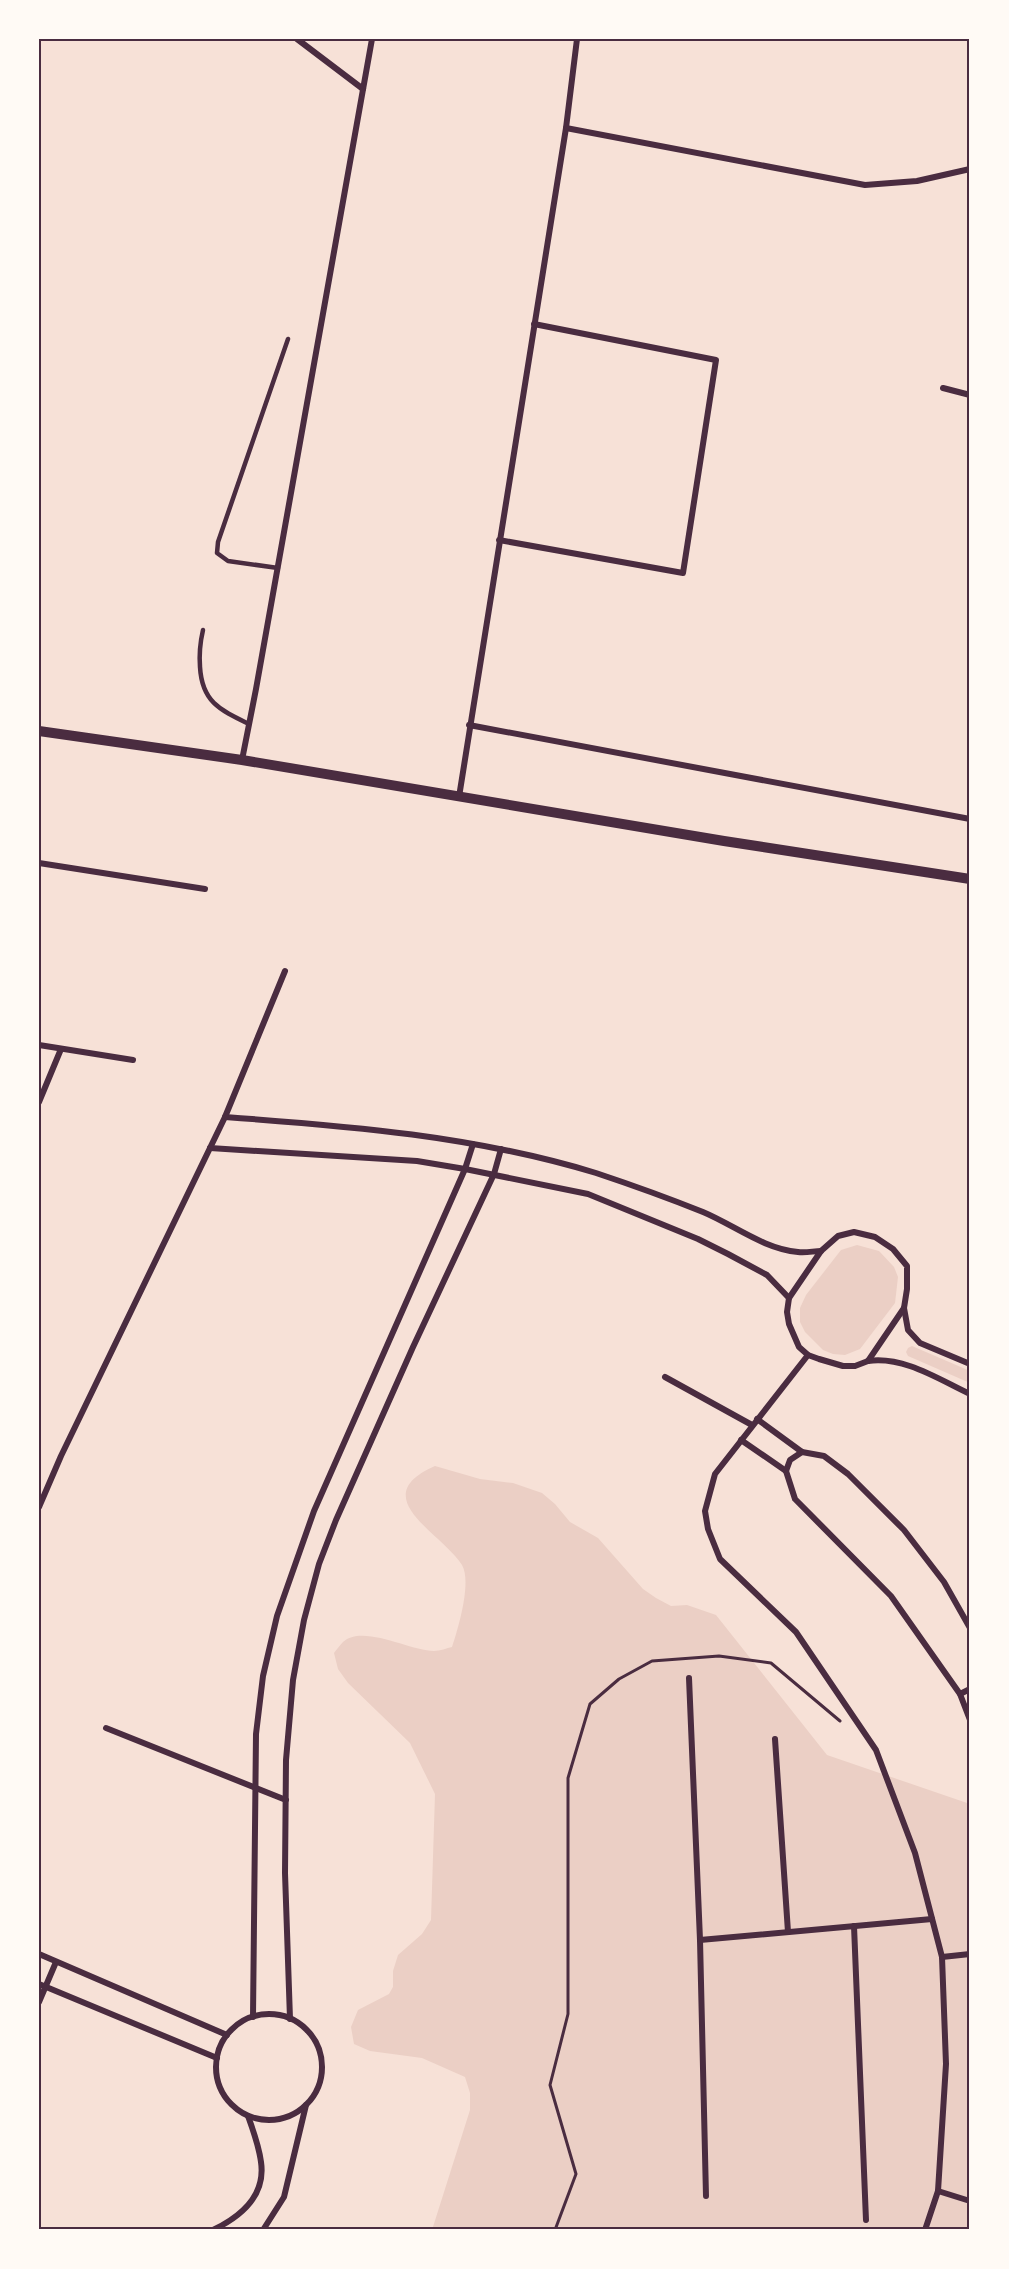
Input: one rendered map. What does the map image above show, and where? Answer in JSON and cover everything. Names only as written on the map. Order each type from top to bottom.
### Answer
[{"type":"street","points":[[297,39],[363,89]]},
{"type":"street","points":[[242,760],[372,39]]},
{"type":"street","points":[[459,796],[566,128],[577,39]]},
{"type":"street","points":[[566,128],[865,185],[916,181],[970,170]]},
{"type":"street","points":[[499,540],[683,573],[716,360],[534,324]]},
{"type":"street","points":[[943,388],[970,395]]},
{"type":"street","points":[[469,724],[970,819]]},
{"type":"street","points":[[39,731],[242,760],[724,841],[970,879]]},
{"type":"street","points":[[39,863],[206,889]]},
{"type":"street","points":[[39,1506],[225,1117],[285,971]]},
{"type":"street","points":[[39,1045],[133,1060]]},
{"type":"street","points":[[39,1102],[61,1049]]},
{"type":"street","points":[[225,1117],[374,1129],[501,1149],[596,1173],[704,1213],[774,1247],[799,1252],[821,1251]]},
{"type":"street","points":[[253,2017],[256,1734],[263,1676],[277,1616],[297,1557],[340,1450],[465,1169],[473,1143]]},
{"type":"street","points":[[210,1148],[417,1161],[494,1174],[588,1194],[698,1239],[767,1275],[789,1298]]},
{"type":"street","points":[[290,2019],[285,1873],[286,1760],[293,1680],[304,1620],[320,1564],[336,1520],[413,1347],[494,1174],[501,1149]]},
{"type":"street","points":[[970,1364],[920,1342],[908,1330],[904,1308],[907,1266],[893,1249],[875,1238],[854,1232],[838,1236],[821,1251],[789,1298],[787,1312],[789,1324],[799,1347],[808,1354],[831,1364],[843,1366],[855,1366],[868,1361],[885,1359],[907,1365],[970,1394]]},
{"type":"street","points":[[868,1361],[904,1308]]},
{"type":"street","points":[[808,1354],[715,1474],[705,1511],[708,1529],[720,1559],[796,1632],[876,1750],[915,1853],[942,1957],[946,2064],[938,2191],[926,2230]]},
{"type":"street","points":[[665,1377],[752,1425]]},
{"type":"street","points":[[757,1419],[801,1452],[824,1456],[848,1474],[904,1530],[944,1582],[970,1628]]},
{"type":"street","points":[[741,1440],[786,1471],[795,1499],[891,1596],[960,1694],[970,1720]]},
{"type":"street","points":[[786,1471],[790,1460],[801,1452]]},
{"type":"street","points":[[689,1678],[700,1940],[706,2196]]},
{"type":"street","points":[[960,1694],[970,1689]]},
{"type":"street","points":[[106,1728],[286,1800]]},
{"type":"street","points":[[775,1739],[788,1932]]},
{"type":"street","points":[[700,1940],[932,1919]]},
{"type":"street","points":[[854,1926],[866,2220]]},
{"type":"street","points":[[39,1954],[227,2035]]},
{"type":"street","points":[[942,1957],[970,1954]]},
{"type":"street","points":[[39,2002],[42,1985],[56,1962]]},
{"type":"street","points":[[42,1985],[217,2058]]},
{"type":"street","points":[[278,2015],[290,2019],[301,2025],[311,2035],[321,2058],[320,2083],[306,2105],[298,2112],[279,2119],[258,2119],[248,2116],[239,2111],[225,2096],[217,2078],[217,2058],[227,2035],[239,2024],[253,2017],[278,2015]]},
{"type":"street","points":[[263,2230],[284,2197],[306,2105]]},
{"type":"street","points":[[213,2230],[232,2221],[248,2207],[260,2186],[262,2163],[248,2116]]},
{"type":"street","points":[[938,2191],[970,2201]]},
{"type":"lane","points":[[278,568],[228,561],[217,553],[218,542],[288,339]]},
{"type":"lane","points":[[203,630],[199,646],[201,683],[207,698],[223,711],[249,724]]},
{"type":"path","points":[[555,2230],[576,2174],[550,2085],[568,2013],[568,1778],[590,1704],[619,1679],[652,1661],[719,1656],[771,1663],[841,1721]]},
{"type":"shaded area","points":[[857,1245],[879,1251],[894,1267],[898,1277],[895,1303],[860,1349],[845,1355],[833,1354],[823,1350],[805,1332],[800,1322],[800,1308],[806,1295],[841,1250]]},
{"type":"shaded area","points":[[912,1346],[970,1371],[970,1383],[908,1356],[906,1352]]},
{"type":"shaded area","points":[[435,1466],[480,1479],[513,1483],[542,1493],[570,1522],[598,1538],[643,1589],[671,1606],[687,1605],[716,1615],[827,1755],[970,1804],[970,2230],[432,2230],[470,2110],[470,2093],[465,2077],[422,2058],[370,2051],[354,2044],[351,2027],[358,2010],[389,1994],[393,1987],[393,1971],[398,1955],[422,1934],[431,1920],[435,1794],[410,1743],[348,1683],[338,1669],[334,1653],[343,1642],[352,1637],[362,1636],[424,1650],[436,1651],[452,1647],[463,1606],[465,1573],[462,1565],[414,1515],[407,1503],[406,1490],[415,1478]]}]
